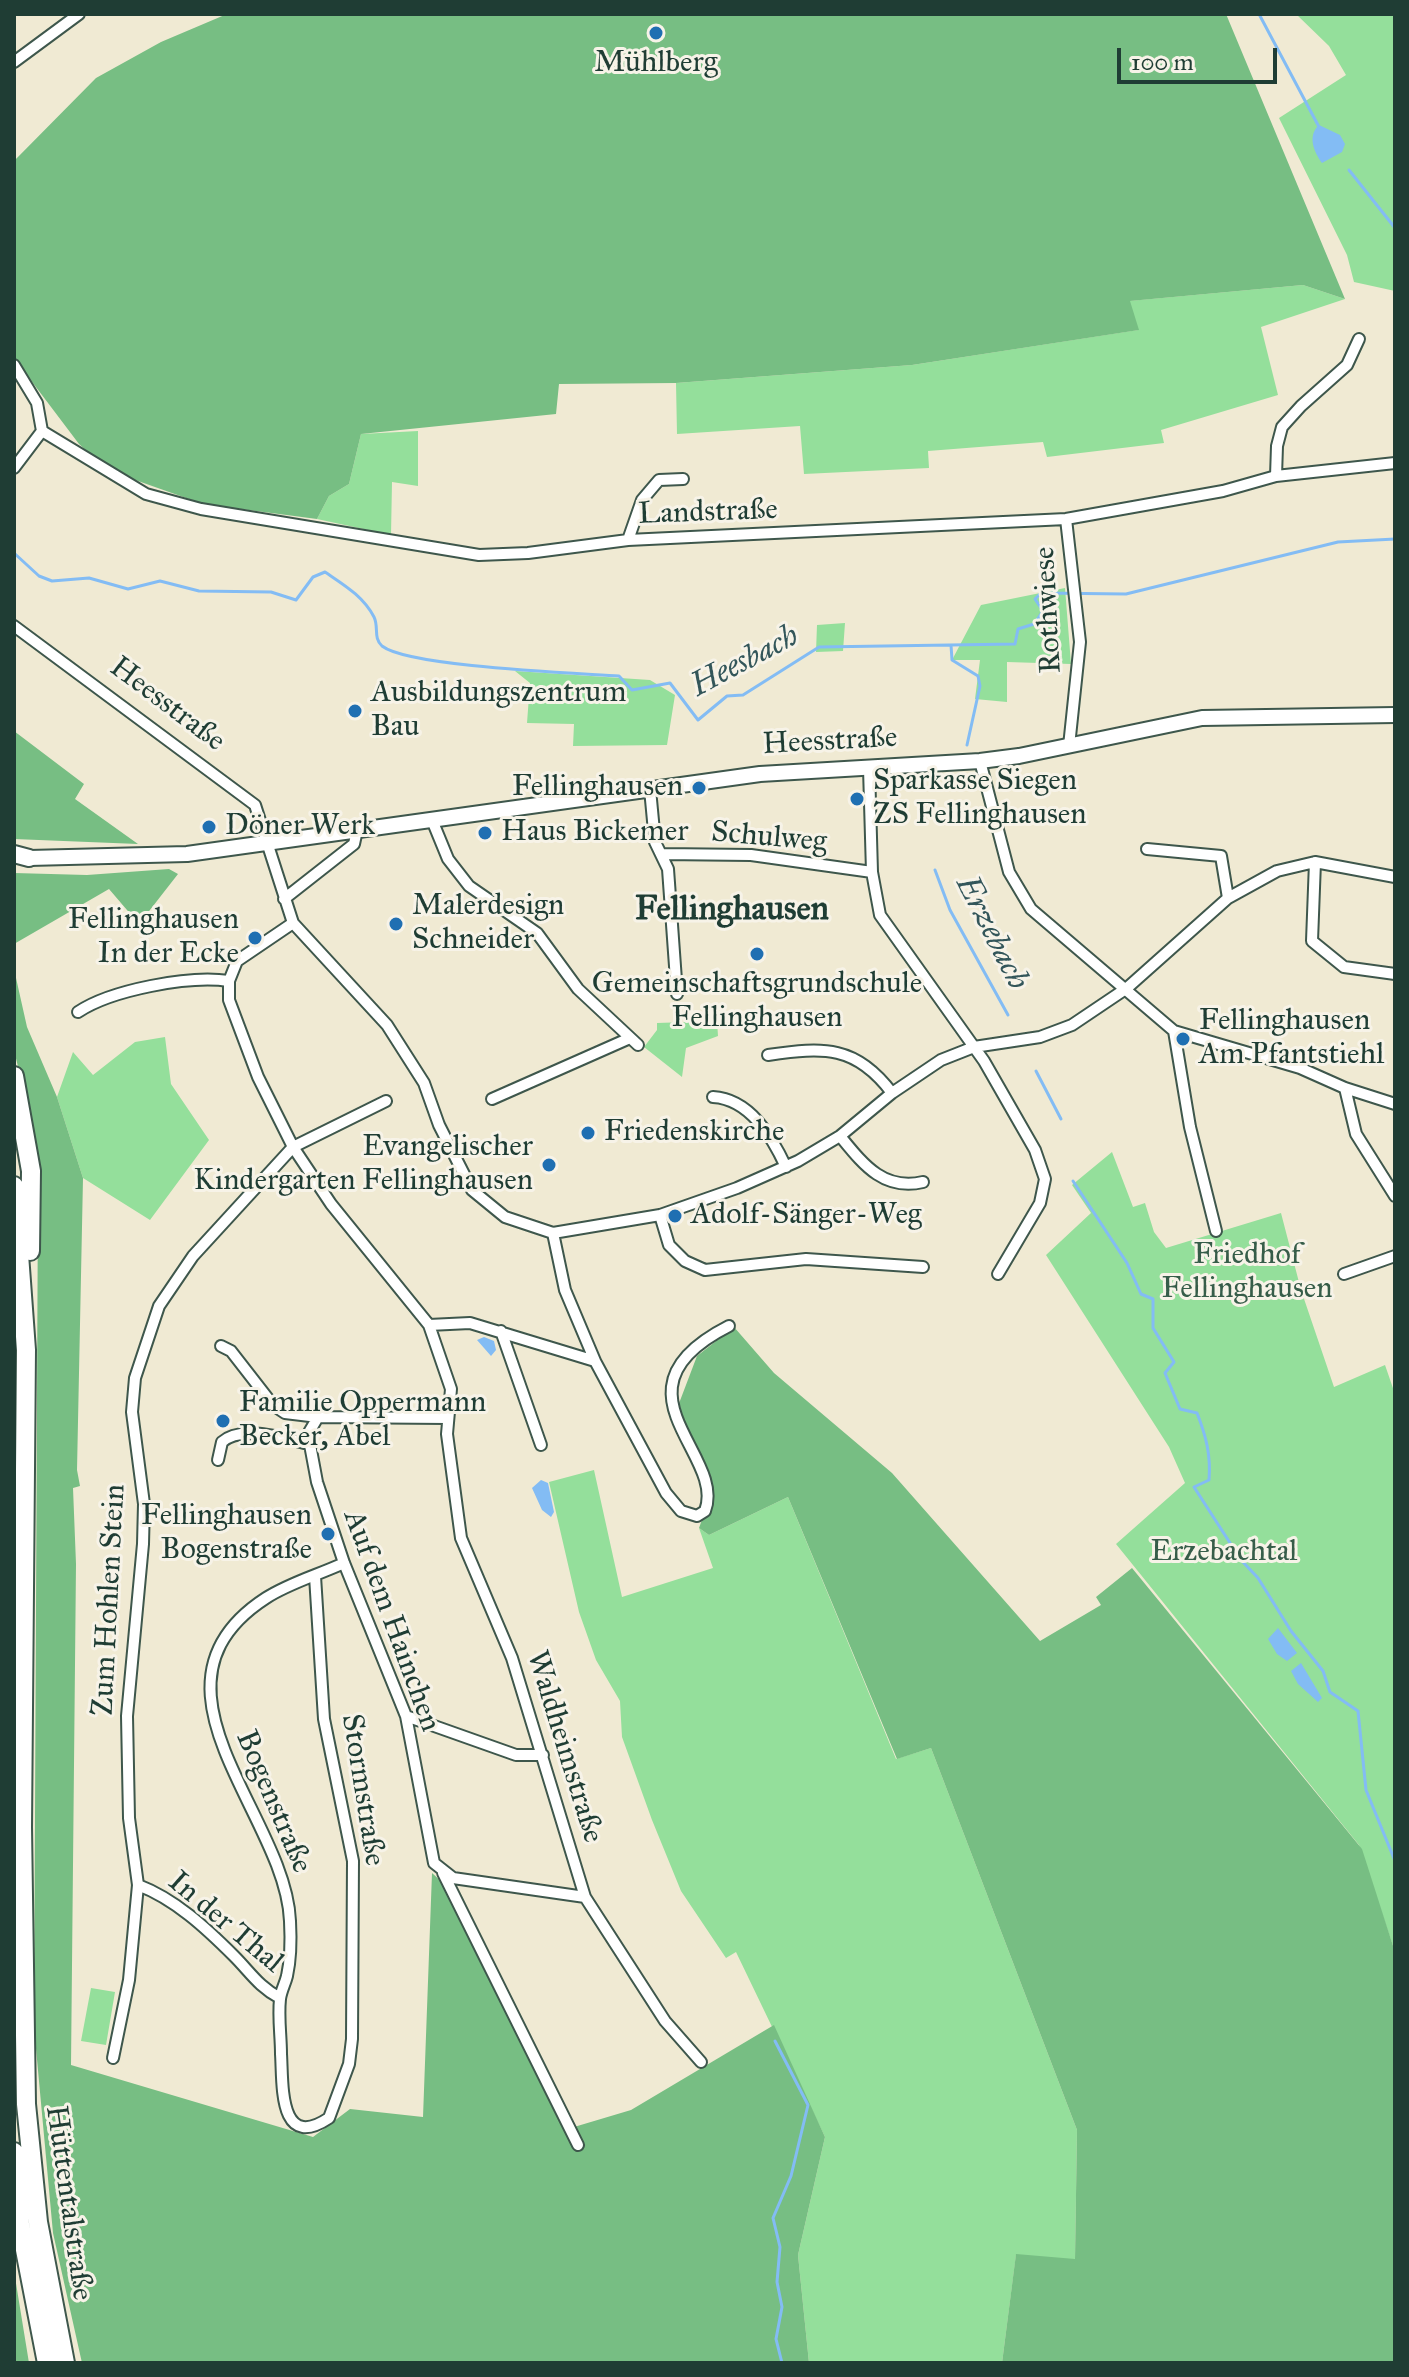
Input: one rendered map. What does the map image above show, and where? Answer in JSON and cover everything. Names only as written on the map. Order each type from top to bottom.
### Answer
[{"type":"highway","points":[[14,1076],[26,1133],[31,1184],[26,1350]]},
{"type":"highway","name":"Hüttentalstraße","points":[[14,1186],[26,1350],[22,1827],[26,2104],[38,2222],[65,2363]]},
{"type":"highway","name":"Hüttentalstraße","points":[[14,2152],[20,2224],[47,2363]]},
{"type":"main road","name":"Heesstraße","points":[[24,858],[187,854],[760,774],[980,761],[1202,718],[1395,715]]},
{"type":"street","points":[[14,62],[79,14]]},
{"type":"street","points":[[1276,476],[1277,446],[1282,427],[1347,365],[1359,339]]},
{"type":"street","points":[[14,365],[37,403],[42,431],[14,468]]},
{"type":"street","name":"Landstraße","points":[[42,431],[146,494],[201,509],[479,555],[528,553],[628,540],[1066,519],[1193,497],[1276,476],[1395,463]]},
{"type":"street","points":[[628,540],[642,500],[659,480],[683,479]]},
{"type":"street","name":"Rothwiese","points":[[1066,519],[1076,587],[1080,668],[1069,746]]},
{"type":"street","name":"Heesstraße","points":[[14,626],[255,805],[268,843]]},
{"type":"street","points":[[980,761],[998,836],[1019,891],[1046,925],[1127,988],[1174,1031],[1300,1068],[1345,1088],[1395,1104]]},
{"type":"street","points":[[869,768],[872,872],[880,915],[974,1047],[1035,1150],[1045,1179],[1040,1203],[998,1274]]},
{"type":"street","points":[[650,789],[655,842],[668,869],[677,994]]},
{"type":"street","points":[[432,820],[448,859],[469,886],[537,933],[578,989],[634,1042],[492,1099]]},
{"type":"street","points":[[284,899],[354,844],[357,830]]},
{"type":"street","points":[[268,843],[293,923],[387,1025],[424,1083],[439,1125],[472,1190],[505,1217],[553,1233],[660,1215],[786,1167],[840,1136],[892,1093],[941,1060],[974,1047],[1058,1031],[1127,988],[1228,898],[1277,871],[1315,862],[1395,877]]},
{"type":"street","points":[[1147,849],[1221,856],[1228,898]]},
{"type":"street","name":"Schulweg","points":[[662,854],[751,855],[872,872]]},
{"type":"street","points":[[1315,862],[1312,941],[1344,967],[1395,974]]},
{"type":"street","points":[[221,1346],[231,1351],[273,1405],[285,1413],[318,1417],[448,1418],[451,1389],[429,1325],[331,1204],[293,1147],[258,1077],[229,1000],[229,981],[237,961],[248,950],[293,923]]},
{"type":"street","points":[[78,1012],[97,999],[140,990],[208,978],[229,981]]},
{"type":"street","points":[[1174,1031],[1190,1127],[1216,1231]]},
{"type":"street","points":[[768,1055],[804,1050],[846,1054],[873,1069],[892,1093]]},
{"type":"street","points":[[1345,1088],[1356,1134],[1395,1196]]},
{"type":"street","points":[[713,1097],[733,1101],[750,1114],[775,1142],[786,1167]]},
{"type":"street","points":[[293,1147],[386,1101]]},
{"type":"street","points":[[840,1136],[868,1170],[880,1178],[906,1186],[923,1182]]},
{"type":"street","name":"Zum Hohlen Stein","points":[[113,2058],[129,1980],[138,1885],[129,1818],[127,1716],[144,1504],[131,1396],[150,1327],[168,1290],[193,1256],[293,1147]]},
{"type":"street","points":[[660,1215],[669,1245],[685,1261],[705,1270],[806,1259],[923,1267]]},
{"type":"street","points":[[553,1233],[565,1290],[595,1361],[666,1493],[681,1511],[697,1516],[705,1511],[708,1490],[678,1423],[671,1397],[690,1352],[729,1326]]},
{"type":"street","points":[[1344,1274],[1395,1256]]},
{"type":"street","points":[[429,1325],[470,1323],[595,1361]]},
{"type":"street","points":[[501,1331],[541,1445]]},
{"type":"street","points":[[218,1460],[222,1442],[236,1434],[275,1436],[309,1444],[309,1431],[318,1417]]},
{"type":"street","name":"Waldheimstraße","points":[[448,1418],[450,1464],[461,1538],[501,1627],[585,1897],[665,2021],[701,2062]]},
{"type":"street","name":"Auf dem Hainchen","points":[[309,1444],[317,1482],[344,1563],[406,1716],[434,1863],[443,1872]]},
{"type":"street","name":"Bogenstraße","points":[[297,2124],[282,2106],[280,1998],[290,1957],[286,1886],[275,1855],[222,1750],[210,1698],[213,1670],[230,1631],[268,1596],[344,1563]]},
{"type":"street","name":"Stormstraße","points":[[297,2124],[309,2127],[320,2124],[335,2108],[349,2064],[354,1997],[353,1861],[324,1719],[315,1576]]},
{"type":"street","points":[[406,1716],[516,1755],[543,1755]]},
{"type":"street","points":[[443,1872],[453,1878],[585,1897]]},
{"type":"street","points":[[443,1872],[578,2145]]},
{"type":"street","name":"In der Thal","points":[[138,1885],[158,1893],[195,1921],[237,1960],[261,1988],[280,1998]]},
{"type":"green space","points":[[227,14],[1226,14],[1345,299],[1303,285],[1130,301],[1139,330],[912,365],[676,383],[559,384],[556,414],[361,434],[349,484],[329,496],[317,519],[203,504],[107,470],[79,444],[14,358],[14,161],[96,78],[161,42]]},
{"type":"green space","points":[[1296,14],[1395,14],[1395,291],[1354,282],[1347,255],[1279,118],[1346,75],[1329,46]]},
{"type":"green space","points":[[1303,285],[1345,299],[1261,327],[1278,395],[1161,430],[1164,443],[1047,457],[1043,442],[928,451],[929,468],[804,474],[800,426],[677,434],[676,383],[912,365],[1138,330],[1129,301]]},
{"type":"green space","points":[[418,431],[418,486],[392,482],[391,535],[317,519],[329,496],[349,484],[361,434]]},
{"type":"green space","points":[[1065,588],[1071,664],[1007,662],[1007,702],[975,699],[980,660],[952,660],[981,605]]},
{"type":"green space","points":[[845,623],[843,651],[816,652],[817,625]]},
{"type":"green space","points":[[515,671],[650,680],[675,695],[667,745],[573,746],[574,724],[527,723],[530,683]]},
{"type":"green space","points":[[14,731],[84,784],[75,799],[138,844],[14,839]]},
{"type":"green space","points":[[169,869],[178,874],[139,924],[109,889],[14,944],[14,873],[87,875]]},
{"type":"green space","points":[[14,969],[27,1027],[57,1097],[83,1178],[77,1470],[80,1486],[73,1488],[76,1564],[71,2065],[313,2137],[350,2109],[423,2117],[432,1873],[443,1883],[471,1932],[564,2130],[631,2110],[774,2025],[825,2137],[798,2255],[809,2363],[82,2363],[53,2233],[34,2027],[38,1187],[30,1117],[14,1050]]},
{"type":"green space","points":[[717,1021],[718,1036],[686,1048],[682,1077],[644,1047],[657,1030],[657,1023]]},
{"type":"green space","points":[[165,1037],[171,1084],[209,1140],[150,1220],[83,1178],[57,1097],[73,1052],[93,1075],[135,1042]]},
{"type":"green space","points":[[1112,1152],[1133,1207],[1145,1203],[1154,1232],[1166,1248],[1281,1213],[1301,1290],[1334,1387],[1385,1365],[1395,1394],[1395,1952],[1359,1845],[1116,1544],[1185,1483],[1169,1447],[1046,1255],[1091,1213],[1072,1185]]},
{"type":"green space","points":[[734,1327],[774,1373],[892,1473],[1040,1641],[1101,1605],[1096,1597],[1132,1568],[1362,1849],[1395,1952],[1395,2363],[1002,2363],[1016,2254],[1075,2259],[1077,2130],[931,1748],[897,1759],[788,1497],[709,1535],[699,1528],[707,1506],[678,1406],[697,1356]]},
{"type":"green space","points":[[594,1470],[622,1597],[713,1568],[699,1528],[709,1535],[788,1497],[896,1759],[931,1748],[1077,2130],[1075,2260],[1016,2255],[1002,2363],[809,2363],[798,2255],[825,2137],[736,1952],[726,1958],[681,1891],[622,1737],[620,1701],[596,1660],[579,1612],[549,1482]]},
{"type":"green space","points":[[91,1988],[115,1992],[106,2045],[81,2041]]},
{"type":"green space","points":[[14,2271],[29,2363],[14,2363]]},
{"type":"water","points":[[1319,125],[1340,135],[1345,144],[1342,152],[1322,163],[1314,149],[1313,139]]},
{"type":"water","points":[[484,1337],[494,1341],[496,1350],[491,1356],[477,1340]]},
{"type":"water","points":[[541,1480],[548,1483],[554,1512],[551,1517],[542,1510],[532,1488]]},
{"type":"water","points":[[1278,1628],[1297,1653],[1287,1661],[1277,1654],[1268,1639]]},
{"type":"water","points":[[1301,1663],[1322,1698],[1318,1702],[1298,1684],[1291,1671]]},
{"type":"waterway","points":[[1259,14],[1319,127]]},
{"type":"waterway","points":[[1349,170],[1395,228]]},
{"type":"waterway","name":"Heesbach","points":[[14,553],[39,576],[52,581],[89,578],[128,589],[160,581],[199,591],[271,592],[296,600],[313,577],[325,572],[364,603],[374,617],[379,643],[398,653],[458,664],[619,676],[632,690],[670,683],[698,720],[727,696],[743,695],[819,647],[1015,644],[1018,629],[1034,624],[1043,611],[1035,599],[1041,593],[1126,594],[1338,542],[1395,539]]},
{"type":"waterway","name":"Erzebach","points":[[951,645],[952,660],[978,676],[980,686],[967,745]]},
{"type":"waterway","name":"Erzebach","points":[[935,870],[950,910],[1008,1015]]},
{"type":"waterway","name":"Erzebach","points":[[1036,1071],[1061,1119]]},
{"type":"waterway","name":"Erzebach","points":[[1073,1181],[1127,1263],[1141,1294],[1153,1299],[1153,1328],[1174,1362],[1165,1373],[1180,1409],[1197,1413],[1207,1446],[1209,1480],[1194,1487],[1241,1560],[1258,1578],[1291,1631],[1323,1671],[1330,1692],[1358,1711],[1366,1790],[1395,1861]]},
{"type":"waterway","points":[[775,2041],[808,2105],[791,2176],[773,2218],[780,2247],[777,2282],[782,2307],[776,2339],[782,2363]]},
{"type":"place","name":"Mühlberg","points":[[656,33]]},
{"type":"place","name":"Ausbildungszentrum Bau","points":[[355,711]]},
{"type":"place","name":"Fellinghausen","points":[[699,788]]},
{"type":"place","name":"Sparkasse Siegen ZS Fellinghausen","points":[[857,799]]},
{"type":"place","name":"Döner Werk","points":[[209,827]]},
{"type":"place","name":"Haus Bickemer","points":[[485,833]]},
{"type":"place","name":"Malerdesign Schneider","points":[[396,924]]},
{"type":"place","name":"Fellinghausen In der Ecke","points":[[255,938]]},
{"type":"place","name":"Gemeinschaftsgrundschule Fellinghausen","points":[[757,954]]},
{"type":"place","name":"Fellinghausen Am Pfantstiehl","points":[[1183,1039]]},
{"type":"place","name":"Friedenskirche","points":[[588,1133]]},
{"type":"place","name":"Evangelischer Kindergarten Fellinghausen","points":[[549,1165]]},
{"type":"place","name":"Adolf-Sänger-Weg","points":[[675,1216]]},
{"type":"place","name":"Familie Oppermann Becker, Abel","points":[[223,1421]]},
{"type":"place","name":"Fellinghausen Bogenstraße","points":[[328,1534]]},
{"type":"district","name":"Fellinghausen","points":[[732,911]]},
{"type":"park label","name":"Friedhof Fellinghausen","points":[[1247,1273]]},
{"type":"park label","name":"Erzebachtal","points":[[1224,1553]]}]
